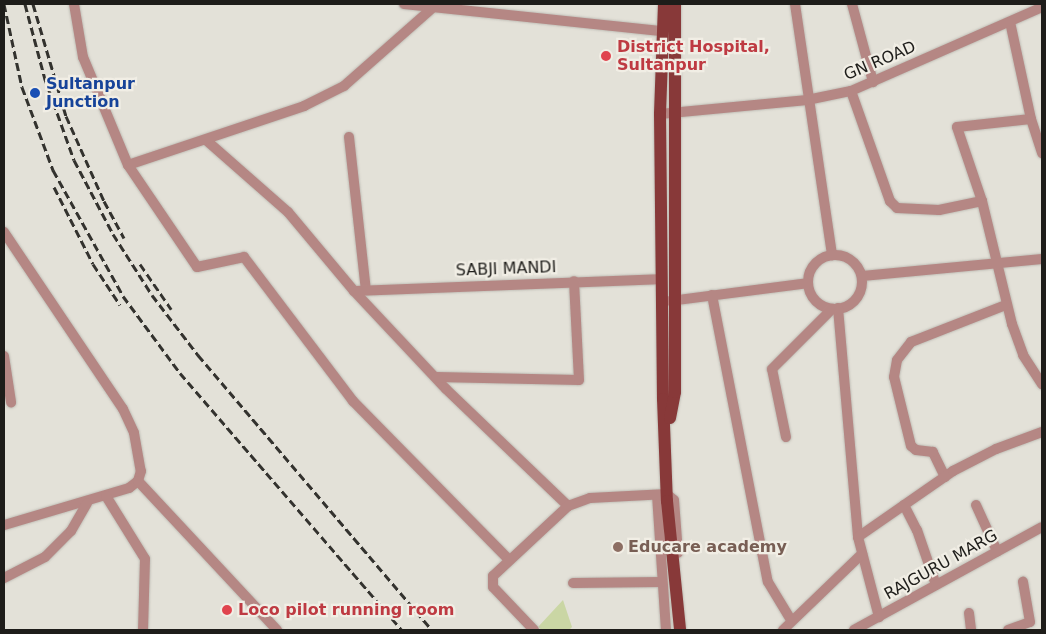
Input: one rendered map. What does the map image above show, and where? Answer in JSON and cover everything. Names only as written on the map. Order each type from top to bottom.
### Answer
[{"type":"main road","points":[[664,4],[660,114],[660,279],[667,438],[664,497],[680,630]]},
{"type":"main road","points":[[667,438],[674,392],[675,4]]},
{"type":"street","points":[[74,4],[83,57],[128,165],[197,267],[244,257],[353,401],[509,560]]},
{"type":"street","points":[[404,4],[436,5],[663,31]]},
{"type":"street","points":[[795,4],[807,100],[832,255]]},
{"type":"street","points":[[852,4],[872,82]]},
{"type":"street","points":[[128,165],[304,106],[344,86],[436,5]]},
{"type":"street","name":"GN ROAD","points":[[660,114],[807,100],[851,92],[1042,7]]},
{"type":"street","points":[[1010,22],[1031,119],[1042,153]]},
{"type":"street","points":[[851,92],[890,201],[897,208],[939,210],[982,201]]},
{"type":"street","points":[[1031,119],[957,127],[982,201],[998,264],[1006,306],[1023,355],[1042,384]]},
{"type":"street","points":[[349,137],[366,290]]},
{"type":"street","points":[[206,140],[288,212],[354,291],[436,377],[568,506]]},
{"type":"street","points":[[4,232],[123,409],[134,433],[142,471],[138,481],[129,488],[87,503],[4,526]]},
{"type":"street","points":[[786,438],[772,369],[835,309],[855,300],[861,289],[862,276],[850,260],[832,255],[819,260],[810,270],[808,283],[811,296],[820,305],[835,309]]},
{"type":"street","points":[[862,276],[1042,259]]},
{"type":"street","name":"SABJI MANDI","points":[[354,291],[660,279]]},
{"type":"street","points":[[436,377],[579,380],[574,282]]},
{"type":"street","points":[[661,302],[808,283]]},
{"type":"street","points":[[712,295],[768,582],[791,620]]},
{"type":"street","points":[[945,477],[933,452],[916,450],[911,446],[894,377],[897,360],[911,342],[1006,306]]},
{"type":"street","points":[[835,309],[858,537],[879,617]]},
{"type":"street","points":[[4,356],[11,402]]},
{"type":"street","points":[[858,537],[945,477],[996,449],[1042,432]]},
{"type":"street","points":[[138,481],[276,630]]},
{"type":"street","points":[[106,496],[145,559],[143,630]]},
{"type":"street","points":[[534,630],[494,587],[493,576],[568,506],[590,498],[664,497],[674,500],[685,630]]},
{"type":"street","points":[[664,497],[662,582],[666,630]]},
{"type":"street","points":[[4,578],[45,557],[71,530],[87,503]]},
{"type":"street","points":[[904,505],[917,530],[936,585]]},
{"type":"street","points":[[976,505],[997,551]]},
{"type":"street","name":"RAJGURU MARG","points":[[854,630],[1042,527]]},
{"type":"street","points":[[783,630],[791,620],[862,554]]},
{"type":"street","points":[[573,583],[662,582]]},
{"type":"street","points":[[1008,630],[1028,627],[1031,619],[1023,582]]},
{"type":"street","points":[[969,614],[971,630]]},
{"type":"green space","points":[[563,600],[572,627],[569,630],[542,630],[538,627]]},
{"type":"railway","points":[[4,4],[22,87],[53,170],[123,296],[180,373],[402,630]]},
{"type":"railway","points":[[25,4],[45,79],[74,160],[113,234],[152,295],[198,355],[432,630]]},
{"type":"railway","points":[[33,4],[66,116],[104,201],[124,238]]},
{"type":"railway","points":[[54,187],[93,264],[120,305]]},
{"type":"railway","points":[[140,264],[171,309]]},
{"type":"place","name":"District Hospital, Sultanpur","points":[[606,56]]},
{"type":"place","name":"Sultanpur Junction","points":[[35,93]]},
{"type":"place","name":"Educare academy","points":[[618,547]]},
{"type":"place","name":"Loco pilot running room","points":[[227,610]]}]
